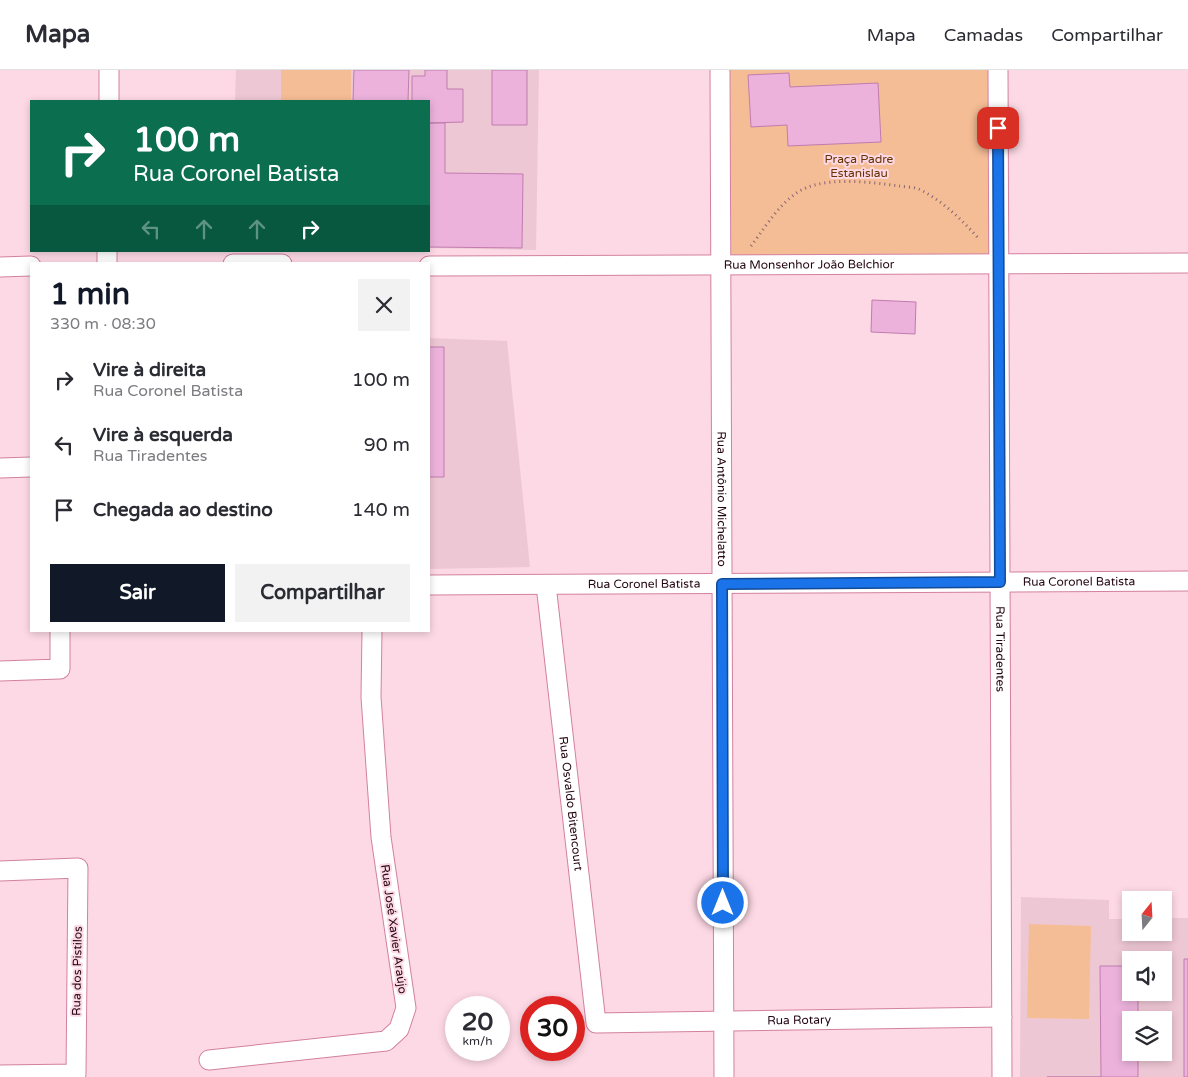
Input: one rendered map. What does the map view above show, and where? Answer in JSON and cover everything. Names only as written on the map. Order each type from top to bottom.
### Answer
[{"type":"street","points":[[109,70],[109,100]]},
{"type":"street","name":"Rua Antônio Michelatto","points":[[720,70],[729,265],[722,584],[724,1077]]},
{"type":"street","name":"Rua Tiradentes","points":[[998,70],[1002,1077]]},
{"type":"street","name":"Rua Monsenhor João Belchior","points":[[430,266],[1188,263]]},
{"type":"street","points":[[0,267],[30,266]]},
{"type":"street","points":[[0,468],[30,467]]},
{"type":"street","name":"Rua Coronel Batista","points":[[430,585],[1188,581]]},
{"type":"street","name":"Rua Osvaldo Bitencourt","points":[[546,585],[596,1023]]},
{"type":"street","points":[[0,671],[60,669],[60,632]]},
{"type":"street","name":"Rua José Xavier Araújo","points":[[209,1060],[386,1041],[399,1029],[406,1008],[381,837],[371,697],[372,632]]},
{"type":"street","name":"Rua dos Pistilos","points":[[0,871],[78,868],[76,1074],[0,1075]]},
{"type":"street","name":"Rua Rotary","points":[[596,1023],[1002,1018]]},
{"type":"path","points":[[729,265],[795,194],[810,186],[830,182],[864,182],[919,189],[947,206],[971,230],[999,264]]},
{"type":"shaded area","points":[[236,70],[539,70],[536,250],[430,248],[430,100],[235,100]]},
{"type":"shaded area","points":[[430,338],[507,341],[530,567],[430,569]]},
{"type":"shaded area","points":[[1021,897],[1109,900],[1109,919],[1122,919],[1122,941],[1172,941],[1172,918],[1188,918],[1188,1077],[1020,1077]]},
{"type":"green space","points":[[281,70],[351,70],[351,100],[281,100]]},
{"type":"green space","name":"Praça Padre Estanislau","points":[[723,70],[994,70],[996,260],[725,261]]},
{"type":"green space","points":[[1029,924],[1091,926],[1089,1019],[1027,1018]]},
{"type":"building","points":[[354,70],[409,70],[408,100],[353,100]]},
{"type":"building","points":[[425,70],[447,70],[447,89],[463,89],[463,122],[430,123],[430,100],[412,100],[412,76],[425,76]]},
{"type":"building","points":[[492,70],[527,70],[527,125],[492,125]]},
{"type":"building","points":[[789,73],[790,87],[878,83],[881,142],[788,146],[787,125],[751,127],[748,75]]},
{"type":"building","points":[[430,123],[445,123],[445,173],[523,174],[522,248],[430,247]]},
{"type":"building","points":[[872,300],[916,302],[915,334],[871,332]]},
{"type":"building","points":[[430,347],[444,347],[444,477],[430,477]]},
{"type":"building","points":[[1184,959],[1188,959],[1188,1077],[1184,1077]]},
{"type":"building","points":[[1100,966],[1122,966],[1122,1001],[1138,1001],[1138,1011],[1122,1011],[1122,1061],[1138,1061],[1138,1077],[1101,1077]]},
{"type":"route","points":[[723,903],[722,584],[1000,582],[998,128]]}]
